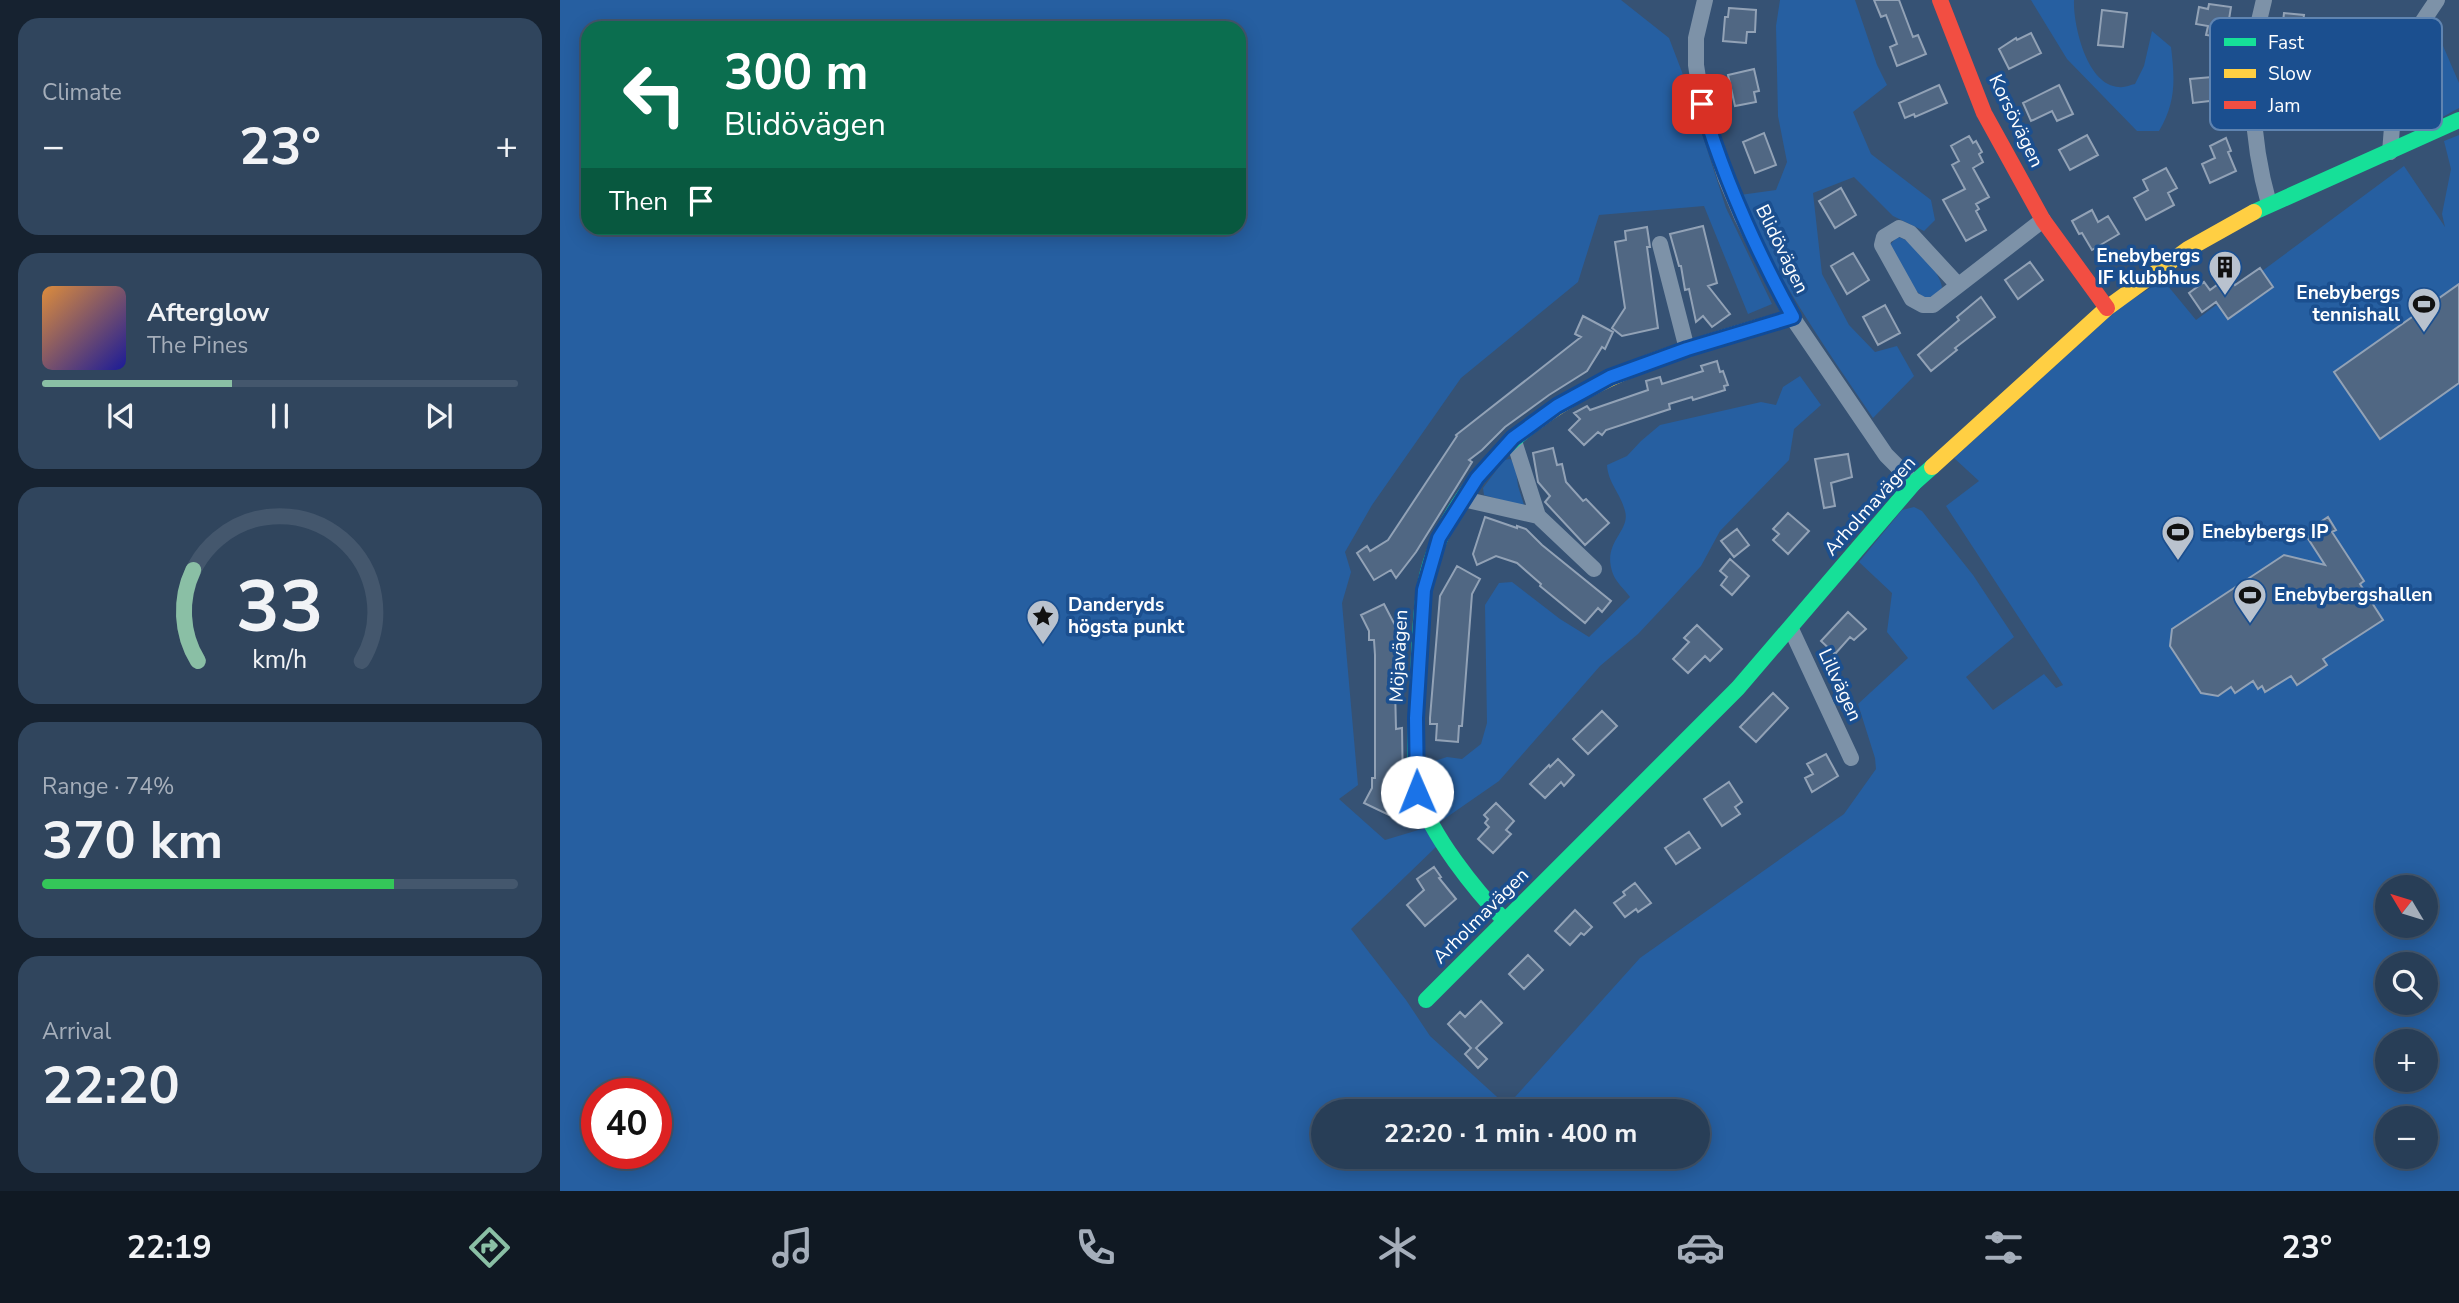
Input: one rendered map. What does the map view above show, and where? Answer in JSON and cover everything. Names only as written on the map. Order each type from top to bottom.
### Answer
[{"type":"street","name":"Blidövägen","points":[[1705,0],[1696,38],[1696,65],[1702,104],[1731,192],[1765,266],[1793,317],[1886,455],[1914,483]]},
{"type":"street","name":"Korsövägen","points":[[1940,0],[1984,113],[2043,219],[2108,308]]},
{"type":"street","points":[[2260,18],[2264,0]]},
{"type":"street","points":[[2424,18],[2437,0]]},
{"type":"street","name":"Arholmavägen","points":[[2442,128],[2459,120]]},
{"type":"street","points":[[2256,130],[2261,173],[2269,204]]},
{"type":"street","points":[[2390,152],[2392,130]]},
{"type":"street","name":"Arholmavägen","points":[[1426,1000],[1738,688],[1914,483],[2108,308],[2188,249],[2269,204],[2437,130]]},
{"type":"street","points":[[1958,285],[1910,233],[1899,228],[1884,237],[1882,245],[1912,299],[1923,305],[1933,305],[2043,219]]},
{"type":"street","points":[[1660,244],[1687,349]]},
{"type":"street","name":"Möjavägen","points":[[1505,922],[1485,900],[1435,831],[1417,792],[1416,718],[1424,590],[1439,538],[1477,478],[1513,438],[1557,406],[1610,377],[1687,349],[1793,317]]},
{"type":"street","points":[[1513,438],[1538,516],[1594,569]]},
{"type":"street","points":[[1463,499],[1538,516]]},
{"type":"street","name":"Lillvägen","points":[[1791,629],[1851,758]]},
{"type":"shaded area","points":[[560,0],[1621,0],[1669,38],[1726,208],[1772,304],[1748,314],[1704,206],[1599,215],[1578,282],[1461,378],[1372,505],[1345,552],[1351,572],[1342,603],[1358,785],[1339,799],[1385,840],[1425,828],[1437,846],[1351,929],[1430,1036],[1499,1099],[1311,1099],[1311,1169],[1710,1169],[1710,1099],[1513,1099],[1640,958],[1844,814],[1876,769],[1858,704],[1908,658],[1887,632],[1892,593],[1859,562],[1902,510],[1914,507],[1922,511],[1973,575],[2014,637],[1966,677],[1993,710],[2044,674],[2056,688],[2063,685],[1946,506],[1979,481],[1954,458],[2120,307],[2163,280],[2196,320],[2404,166],[2445,227],[2442,214],[2451,169],[2444,141],[2459,135],[2459,1191],[560,1191]]},
{"type":"shaded area","points":[[1780,0],[1855,0],[1877,65],[1887,85],[1853,112],[1871,154],[1931,200],[1935,220],[1924,231],[1893,216],[1854,177],[1813,193],[1822,274],[1849,325],[1875,352],[1897,346],[1914,376],[1873,418],[1784,282],[1740,195],[1776,190],[1787,162],[1778,116],[1776,26]]},
{"type":"shaded area","points":[[2031,0],[2074,0],[2076,24],[2084,53],[2090,66],[2108,84],[2121,87],[2135,84],[2144,66],[2152,31],[2171,47],[2173,91],[2169,110],[2159,131],[2137,131],[2067,59]]},
{"type":"shaded area","points":[[2442,44],[2459,83],[2459,108],[2442,117]]},
{"type":"shaded area","points":[[1897,237],[1910,243],[1931,265],[1942,287],[1939,293],[1926,299],[1909,282],[1889,246]]},
{"type":"shaded area","points":[[1800,376],[1821,405],[1794,429],[1789,460],[1720,531],[1701,566],[1638,634],[1600,666],[1499,781],[1437,824],[1431,810],[1425,764],[1447,757],[1462,759],[1481,744],[1487,723],[1485,605],[1499,583],[1512,582],[1560,619],[1589,637],[1630,597],[1614,577],[1610,563],[1613,546],[1626,518],[1607,465],[1627,456],[1660,425],[1761,402],[1776,405],[1783,387]]},
{"type":"shaded area","points":[[1510,459],[1515,463],[1524,505],[1522,506],[1484,495],[1483,488],[1504,460]]},
{"type":"building","points":[[1874,0],[1899,0],[1913,37],[1918,35],[1926,54],[1897,66],[1890,47],[1897,44],[1886,15],[1881,17]]},
{"type":"building","points":[[2209,4],[2231,7],[2229,18],[2210,18],[2210,36],[2206,35],[2208,26],[2196,24],[2199,7],[2208,9]]},
{"type":"building","points":[[1729,8],[1756,10],[1755,32],[1747,32],[1746,43],[1723,41],[1725,17],[1728,17]]},
{"type":"building","points":[[2102,10],[2127,13],[2123,47],[2098,45]]},
{"type":"building","points":[[2284,13],[2304,15],[2304,18],[2283,18]]},
{"type":"building","points":[[2031,33],[2041,53],[2009,69],[1999,49],[2016,38],[2017,40]]},
{"type":"building","points":[[1754,69],[1759,91],[1754,92],[1756,102],[1735,106],[1728,75]]},
{"type":"building","points":[[2210,77],[2210,101],[2193,103],[2190,79]]},
{"type":"building","points":[[1939,85],[1947,103],[1915,117],[1914,114],[1905,118],[1899,103]]},
{"type":"building","points":[[2059,85],[2073,114],[2057,121],[2052,111],[2031,121],[2023,103]]},
{"type":"building","points":[[1764,133],[1776,165],[1755,173],[1743,142]]},
{"type":"building","points":[[2087,135],[2098,155],[2070,170],[2059,150]]},
{"type":"building","points":[[1969,136],[1973,143],[1976,141],[1982,152],[1979,154],[1983,162],[1973,168],[1989,197],[1976,204],[1979,209],[1976,211],[1986,230],[1966,241],[1943,200],[1965,189],[1952,165],[1959,161],[1951,146]]},
{"type":"building","points":[[2226,138],[2231,151],[2228,152],[2236,171],[2210,183],[2202,164],[2215,158],[2210,146]]},
{"type":"building","points":[[2166,168],[2177,188],[2168,193],[2174,205],[2146,220],[2134,198],[2148,190],[2143,180]]},
{"type":"building","points":[[1841,188],[1856,215],[1835,228],[1819,201]]},
{"type":"building","points":[[2092,210],[2098,222],[2108,216],[2119,234],[2092,250],[2072,221]]},
{"type":"building","points":[[1703,226],[1717,283],[1708,286],[1730,314],[1712,327],[1703,316],[1696,322],[1689,289],[1685,290],[1681,266],[1670,234]]},
{"type":"building","points":[[1647,227],[1650,247],[1647,247],[1658,328],[1622,336],[1612,328],[1625,308],[1615,242],[1626,240],[1625,231]]},
{"type":"building","points":[[1853,253],[1869,280],[1847,294],[1831,266]]},
{"type":"building","points":[[2030,262],[2043,280],[2018,299],[2005,280]]},
{"type":"building","name":"Enebybergs IF klubbhus","points":[[2260,268],[2273,287],[2228,319],[2216,302],[2202,312],[2189,293],[2204,282],[2210,290],[2221,282],[2224,288],[2233,282],[2235,285]]},
{"type":"building","name":"Enebybergs tennishall","points":[[2459,284],[2459,383],[2380,439],[2334,372]]},
{"type":"building","points":[[1981,297],[1995,317],[1955,348],[1957,350],[1931,371],[1918,355]]},
{"type":"building","points":[[1885,305],[1900,333],[1878,345],[1863,317]]},
{"type":"building","points":[[1583,316],[1613,332],[1605,349],[1602,347],[1587,371],[1505,427],[1469,460],[1472,462],[1416,552],[1396,578],[1391,570],[1374,580],[1357,553],[1367,546],[1370,551],[1388,540],[1456,435],[1581,337],[1575,334]]},
{"type":"building","points":[[1717,361],[1728,385],[1724,386],[1725,390],[1669,404],[1670,409],[1606,430],[1602,435],[1598,432],[1584,445],[1569,430],[1580,419],[1574,413],[1587,406],[1590,410],[1648,390],[1646,381],[1660,377],[1662,384],[1703,371],[1701,366]]},
{"type":"building","points":[[1553,448],[1557,465],[1562,464],[1566,482],[1609,523],[1585,545],[1545,502],[1550,496],[1538,482],[1533,453]]},
{"type":"building","points":[[1848,454],[1852,477],[1831,483],[1835,506],[1824,508],[1815,459]]},
{"type":"building","points":[[1788,513],[1809,531],[1788,554],[1773,540],[1779,534],[1773,529]]},
{"type":"building","points":[[1485,517],[1526,529],[1611,601],[1602,612],[1598,608],[1585,623],[1517,563],[1496,556],[1477,565],[1473,554]]},
{"type":"building","name":"Enebybergshallen","points":[[2328,517],[2336,530],[2332,532],[2364,581],[2360,584],[2383,620],[2323,659],[2327,665],[2297,685],[2291,676],[2265,692],[2262,686],[2258,689],[2253,681],[2235,693],[2231,687],[2218,696],[2201,693],[2170,646],[2172,629],[2284,555],[2325,565],[2307,537],[2316,531],[2313,527]]},
{"type":"building","points":[[1737,529],[1749,545],[1734,557],[1721,541]]},
{"type":"building","points":[[1730,559],[1749,576],[1732,595],[1721,585],[1727,577],[1720,571]]},
{"type":"building","points":[[1457,566],[1480,579],[1472,594],[1462,726],[1459,726],[1458,742],[1436,740],[1437,724],[1430,724],[1440,596]]},
{"type":"building","points":[[1384,604],[1398,631],[1404,631],[1402,687],[1395,687],[1396,729],[1402,728],[1403,792],[1389,815],[1364,803],[1372,788],[1372,778],[1375,778],[1375,655],[1374,640],[1369,640],[1369,631],[1361,615]]},
{"type":"building","points":[[1848,612],[1866,629],[1854,640],[1850,637],[1835,654],[1821,641]]},
{"type":"building","points":[[1697,625],[1722,649],[1710,661],[1705,656],[1688,673],[1673,659],[1689,642],[1684,638]]},
{"type":"building","points":[[1773,693],[1788,708],[1756,742],[1740,727]]},
{"type":"building","points":[[1602,711],[1617,726],[1588,754],[1573,739]]},
{"type":"building","points":[[1826,754],[1838,776],[1812,792],[1805,778],[1813,774],[1807,764]]},
{"type":"building","points":[[1558,759],[1574,775],[1564,786],[1561,782],[1545,798],[1530,784]]},
{"type":"building","points":[[1729,782],[1742,802],[1735,807],[1740,814],[1722,826],[1704,799]]},
{"type":"building","points":[[1496,803],[1514,821],[1506,830],[1511,834],[1493,853],[1478,839],[1489,827],[1485,823],[1488,819],[1484,815]]},
{"type":"building","points":[[1689,832],[1700,848],[1676,864],[1665,848]]},
{"type":"building","points":[[1434,867],[1441,877],[1439,878],[1456,899],[1425,926],[1407,905],[1424,890],[1417,879]]},
{"type":"building","points":[[1635,883],[1651,903],[1625,917],[1614,903]]},
{"type":"building","points":[[1575,910],[1592,927],[1584,935],[1581,933],[1570,945],[1555,931]]},
{"type":"building","points":[[1528,955],[1543,970],[1524,989],[1509,974]]},
{"type":"building","points":[[1481,1001],[1502,1023],[1476,1048],[1487,1059],[1478,1068],[1465,1054],[1471,1048],[1448,1024],[1460,1012],[1465,1017]]},
{"type":"traffic: fast","points":[[2442,128],[2459,120]]},
{"type":"traffic: fast","points":[[2254,212],[2437,130]]},
{"type":"traffic: fast","points":[[1505,921],[1455,861],[1433,827],[1418,794],[1415,747],[1420,631],[1429,568],[1450,519],[1480,475],[1517,437],[1536,422]]},
{"type":"traffic: fast","points":[[1426,1000],[1738,688],[1914,483],[1932,467]]},
{"type":"traffic: slow","points":[[1932,467],[2107,308],[2188,249],[2254,212]]},
{"type":"traffic: slow","points":[[1536,422],[1595,386],[1627,371],[1692,347],[1792,317]]},
{"type":"traffic: jam","points":[[1940,0],[1984,113],[2043,220],[2107,308]]},
{"type":"place","name":"Enebybergs IF klubbhus","points":[[2225,297]]},
{"type":"place","name":"Enebybergs tennishall","points":[[2424,334]]},
{"type":"place","name":"Enebybergs IP","points":[[2178,562]]},
{"type":"place","name":"Enebybergshallen","points":[[2250,625]]},
{"type":"place","name":"Danderyds högsta punkt","points":[[1043,646]]},
{"type":"route","points":[[1417,792],[1416,718],[1424,590],[1439,538],[1477,478],[1513,438],[1557,406],[1610,377],[1687,349],[1793,317],[1742,217],[1726,179],[1702,104]]}]
